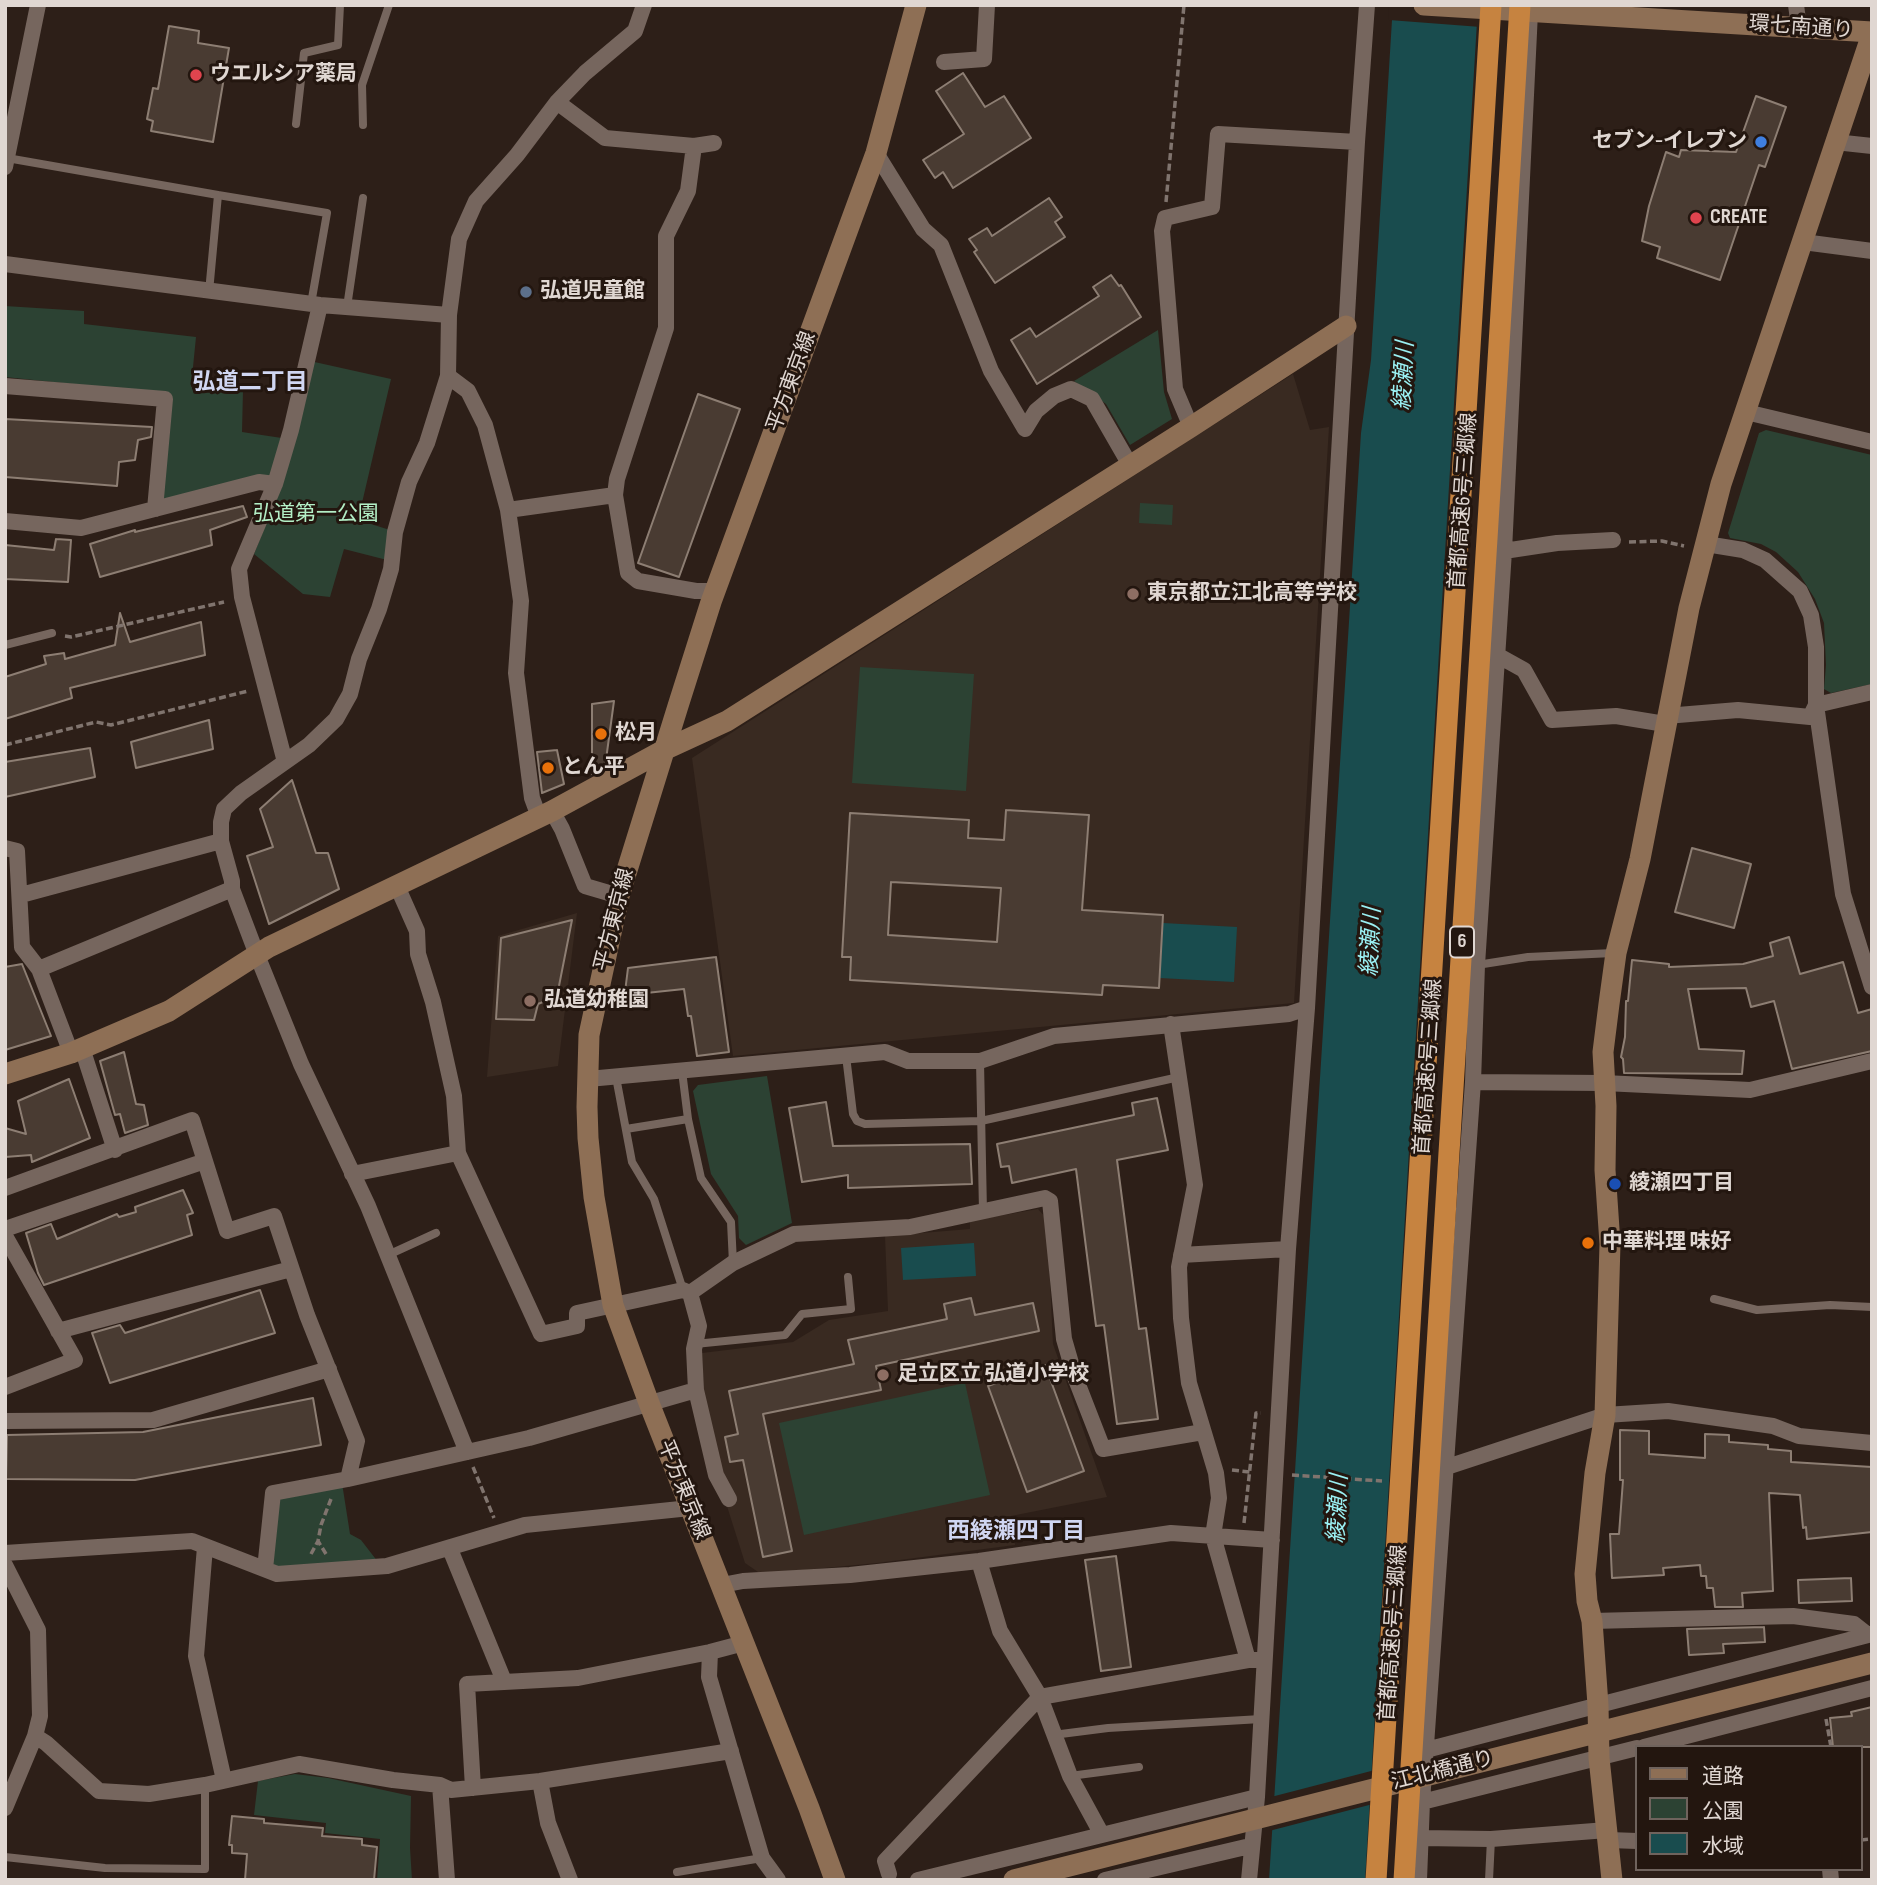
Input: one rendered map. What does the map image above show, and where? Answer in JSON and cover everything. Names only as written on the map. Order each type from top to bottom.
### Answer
[{"type":"highway","name":"首都高速6号三郷線","points":[[1377,1880],[1491,5]]},
{"type":"highway","name":"首都高速6号三郷線","points":[[1404,1880],[1525,8]]},
{"type":"street","points":[[6,162],[10,111],[38,5]]},
{"type":"street","points":[[467,1452],[388,1255],[301,1064],[232,889],[221,841],[224,809],[241,793],[309,745],[336,719],[350,694],[359,659],[391,569],[395,532],[409,482],[427,443],[448,376],[449,315],[459,239],[476,201],[585,73],[635,31],[644,5]]},
{"type":"street","name":"平方東京線","points":[[835,1880],[613,1305],[594,1197],[587,1107],[589,1035],[619,896],[664,750],[715,591],[876,153],[916,5]]},
{"type":"street","points":[[944,62],[984,58],[987,5]]},
{"type":"street","points":[[1248,1880],[1261,1719],[1256,1660],[1272,1540],[1367,5]]},
{"type":"street","name":"環七南通り","points":[[1424,5],[1525,8],[1872,33]]},
{"type":"street","points":[[1796,5],[1799,27]]},
{"type":"street","points":[[1419,1880],[1422,1801],[1473,1083],[1477,965],[1504,551],[1525,8]]},
{"type":"street","points":[[1612,1880],[1599,1758],[1592,1621],[1585,1574],[1595,1473],[1605,1415],[1610,1244],[1605,1170],[1603,1052],[1616,953],[1640,859],[1689,608],[1721,484],[1872,33]]},
{"type":"street","points":[[557,103],[605,138],[694,146],[714,143]]},
{"type":"street","points":[[1191,427],[1175,389],[1162,231],[1165,218],[1212,206],[1218,134],[1357,142]]},
{"type":"street","points":[[1835,142],[1872,146]]},
{"type":"street","points":[[694,146],[688,191],[667,236],[666,328],[617,479],[615,495],[628,573],[638,581],[696,591],[715,591]]},
{"type":"street","points":[[876,153],[923,229],[942,245],[991,371],[1025,429],[1036,411],[1054,396],[1071,389],[1092,399],[1130,465]]},
{"type":"street","points":[[1803,242],[1872,251]]},
{"type":"street","points":[[5,264],[209,292],[449,315]]},
{"type":"street","points":[[285,762],[242,597],[239,569],[275,484],[291,429],[315,304]]},
{"type":"street","points":[[5,1074],[76,1050],[169,1011],[257,955],[546,814],[664,750],[727,721],[1346,326]]},
{"type":"street","points":[[448,376],[468,390],[485,425],[508,510],[521,601],[516,673],[532,797],[562,828],[585,886],[619,896]]},
{"type":"street","points":[[5,386],[165,399],[155,509]]},
{"type":"street","points":[[1746,412],[1872,442]]},
{"type":"street","points":[[5,521],[81,528],[259,482],[275,484]]},
{"type":"street","points":[[508,510],[615,495]]},
{"type":"street","points":[[1504,551],[1558,543],[1614,540]]},
{"type":"street","points":[[1705,547],[1743,550],[1765,560],[1800,591],[1811,615],[1816,647],[1816,705],[1843,894],[1872,987]]},
{"type":"street","points":[[1497,655],[1524,670],[1552,720],[1616,716],[1665,720],[1738,710],[1810,718],[1816,705]]},
{"type":"street","points":[[1816,705],[1872,692]]},
{"type":"street","points":[[15,890],[221,841]]},
{"type":"street","points":[[5,848],[17,851],[15,890],[22,947],[40,969],[76,1050],[114,1150]]},
{"type":"street","points":[[397,886],[417,931],[418,954],[433,1002],[454,1096],[458,1153],[541,1334],[577,1326],[577,1313],[686,1291],[733,1263],[794,1234],[910,1227],[1045,1198],[1050,1201],[1065,1339],[1075,1377],[1102,1449],[1203,1432]]},
{"type":"street","points":[[40,969],[232,889]]},
{"type":"street","points":[[588,1079],[886,1052],[908,1061],[980,1061],[1054,1036],[1289,1014],[1307,1008]]},
{"type":"street","points":[[1171,1024],[1195,1185],[1179,1267],[1181,1318],[1189,1383],[1211,1450],[1219,1498],[1213,1536],[1256,1660]]},
{"type":"street","points":[[1473,1083],[1604,1083],[1750,1090],[1872,1061]]},
{"type":"street","points":[[5,1188],[192,1120],[227,1231],[274,1216],[291,1269],[357,1441],[343,1480]]},
{"type":"street","points":[[352,1174],[458,1153]]},
{"type":"street","points":[[5,1229],[205,1161]]},
{"type":"street","points":[[5,1236],[75,1360],[5,1387]]},
{"type":"street","points":[[1181,1255],[1288,1249]]},
{"type":"street","points":[[58,1331],[291,1269]]},
{"type":"street","points":[[686,1291],[699,1326],[695,1344],[696,1390],[716,1475],[729,1499]]},
{"type":"street","points":[[5,1421],[153,1420],[329,1369]]},
{"type":"street","points":[[265,1569],[272,1493],[343,1480],[529,1438],[696,1390]]},
{"type":"street","points":[[1447,1467],[1605,1415],[1668,1411],[1773,1426],[1799,1436],[1872,1443]]},
{"type":"street","points":[[5,1553],[192,1541],[277,1574],[387,1566],[525,1525],[690,1508]]},
{"type":"street","points":[[722,1585],[979,1561],[1171,1533],[1272,1540]]},
{"type":"street","points":[[205,1546],[196,1656],[224,1780]]},
{"type":"street","points":[[450,1549],[504,1681]]},
{"type":"street","points":[[979,1561],[1000,1631],[1040,1697],[1070,1776],[1101,1833]]},
{"type":"street","points":[[5,1565],[38,1630],[40,1716],[35,1736],[5,1808]]},
{"type":"street","points":[[1592,1621],[1793,1616],[1854,1624],[1870,1635]]},
{"type":"street","points":[[1426,1750],[1870,1635]]},
{"type":"street","points":[[473,1788],[467,1684],[578,1678],[744,1643]]},
{"type":"street","points":[[710,1652],[709,1676],[762,1858],[778,1880]]},
{"type":"street","points":[[888,1874],[885,1861],[1040,1697],[1256,1660]]},
{"type":"street","name":"江北橋通り","points":[[1014,1880],[1872,1663]]},
{"type":"street","points":[[1652,1745],[1872,1688]]},
{"type":"street","points":[[35,1736],[99,1791],[149,1794],[299,1764],[440,1785],[451,1790],[540,1781],[731,1751]]},
{"type":"street","points":[[1422,1801],[1636,1748]]},
{"type":"street","points":[[540,1781],[548,1824],[570,1880]]},
{"type":"street","points":[[440,1785],[446,1880]]},
{"type":"street","points":[[918,1880],[1256,1797]]},
{"type":"street","points":[[1208,1808],[1227,1817],[1232,1828],[1227,1847],[1218,1852]]},
{"type":"street","points":[[1421,1838],[1491,1839],[1608,1835],[1636,1841]]},
{"type":"street","points":[[1105,1880],[1250,1846]]},
{"type":"lane","points":[[296,124],[304,52],[338,45],[340,5]]},
{"type":"lane","points":[[363,125],[362,85],[389,5]]},
{"type":"lane","points":[[6,162],[327,213],[315,304]]},
{"type":"lane","points":[[209,292],[218,195]]},
{"type":"lane","points":[[347,307],[362,198]]},
{"type":"lane","points":[[5,645],[52,633]]},
{"type":"lane","points":[[1477,965],[1528,957],[1616,953]]},
{"type":"lane","points":[[846,1056],[853,1114],[857,1121],[865,1124],[981,1121],[1179,1077]]},
{"type":"lane","points":[[980,1061],[983,1212]]},
{"type":"lane","points":[[682,1071],[688,1119],[701,1178],[731,1222],[733,1263]]},
{"type":"lane","points":[[616,1077],[632,1162],[654,1199],[686,1291]]},
{"type":"lane","points":[[626,1129],[688,1119]]},
{"type":"lane","points":[[388,1255],[436,1233]]},
{"type":"lane","points":[[695,1344],[785,1335],[802,1314],[850,1309],[848,1278]]},
{"type":"lane","points":[[1714,1299],[1757,1310],[1830,1305],[1872,1307]]},
{"type":"lane","points":[[1053,1735],[1108,1728],[1261,1719]]},
{"type":"lane","points":[[1070,1776],[1139,1767]]},
{"type":"lane","points":[[5,1857],[105,1868],[205,1868],[205,1784]]},
{"type":"lane","points":[[1489,1880],[1491,1839]]},
{"type":"lane","points":[[677,1872],[762,1858]]},
{"type":"path","points":[[1165,218],[1184,5]]},
{"type":"path","points":[[1614,540],[1662,541],[1705,547]]},
{"type":"path","points":[[52,633],[71,637],[242,597]]},
{"type":"path","points":[[5,745],[96,722],[111,725],[265,686]]},
{"type":"path","points":[[1252,1523],[1244,1522],[1256,1413]]},
{"type":"path","points":[[467,1452],[500,1533]]},
{"type":"path","points":[[1286,1475],[1383,1481]]},
{"type":"path","points":[[334,1570],[318,1541],[321,1525],[343,1480]]},
{"type":"path","points":[[1825,1713],[1830,1745]]},
{"type":"shaded area","name":"東京都立江北高等学校","points":[[1293,374],[1310,430],[1329,427],[1294,1003],[733,1056],[692,758]]},
{"type":"shaded area","name":"弘道幼稚園","points":[[577,913],[558,1066],[487,1077],[498,936]]},
{"type":"shaded area","name":"足立区立 弘道小学校","points":[[1038,1209],[1047,1219],[1053,1344],[1107,1497],[1011,1516],[1015,1545],[877,1563],[761,1574],[745,1563],[726,1503],[704,1396],[702,1353],[793,1342],[829,1320],[888,1311],[885,1236],[970,1229],[970,1221]]},
{"type":"green space","name":"弘道第一公園","points":[[5,306],[84,311],[84,324],[196,337],[191,387],[243,390],[242,432],[295,440],[310,361],[391,379],[358,520],[390,530],[387,560],[344,549],[330,597],[303,594],[254,554],[282,484],[160,500],[169,394],[5,377]]},
{"type":"green space","points":[[1158,330],[1164,392],[1172,419],[1130,445],[1106,404],[1074,381]]},
{"type":"green space","points":[[1766,430],[1872,455],[1872,684],[1831,693],[1824,689],[1824,623],[1815,599],[1798,572],[1776,552],[1761,544],[1730,538],[1728,533],[1759,433]]},
{"type":"green space","points":[[1140,503],[1173,505],[1172,525],[1139,523]]},
{"type":"green space","points":[[860,667],[974,674],[966,791],[852,783]]},
{"type":"green space","points":[[767,1076],[792,1223],[746,1245],[739,1238],[738,1216],[711,1174],[693,1091],[698,1085]]},
{"type":"green space","points":[[965,1383],[990,1495],[804,1535],[779,1423]]},
{"type":"green space","points":[[342,1483],[350,1534],[361,1540],[378,1562],[267,1567],[274,1495]]},
{"type":"green space","points":[[295,1774],[328,1778],[411,1796],[412,1880],[377,1880],[380,1839],[325,1833],[326,1823],[254,1815],[258,1781]]},
{"type":"water","name":"綾瀬川","points":[[1478,5],[1365,1880],[1269,1880],[1361,433],[1371,360],[1392,20]]},
{"type":"water","points":[[1163,923],[1237,927],[1234,982],[1160,978]]},
{"type":"water","points":[[974,1243],[976,1276],[903,1280],[901,1248]]},
{"type":"pier","points":[[1388,5],[1482,5],[1481,27],[1389,20]]},
{"type":"pier","points":[[1375,1770],[1373,1804],[1269,1831],[1271,1797]]},
{"type":"building","points":[[169,26],[199,31],[198,43],[229,48],[213,142],[151,131],[153,121],[147,119],[153,88],[158,89]]},
{"type":"building","points":[[963,73],[985,107],[1004,96],[1031,138],[953,188],[943,172],[935,178],[923,160],[964,134],[936,91]]},
{"type":"building","points":[[1756,96],[1786,107],[1765,167],[1759,165],[1720,280],[1657,258],[1660,247],[1642,241],[1649,206],[1666,152],[1679,157],[1681,150],[1736,152]]},
{"type":"building","points":[[1049,198],[1062,217],[1055,222],[1065,237],[995,283],[974,252],[977,250],[969,239],[987,228],[992,236]]},
{"type":"building","points":[[1111,275],[1119,286],[1121,285],[1141,317],[1037,384],[1011,340],[1030,328],[1036,337],[1099,296],[1093,287]]},
{"type":"building","points":[[698,394],[740,409],[679,577],[638,563]]},
{"type":"building","points":[[5,419],[152,427],[151,437],[138,440],[135,460],[119,462],[117,486],[5,477]]},
{"type":"building","points":[[243,506],[247,517],[210,530],[212,545],[100,577],[90,544],[135,530]]},
{"type":"building","points":[[56,539],[71,540],[68,582],[5,579],[5,545],[54,550]]},
{"type":"building","points":[[120,613],[130,642],[201,622],[205,655],[70,688],[72,698],[5,719],[5,677],[46,664],[44,656],[64,653],[65,659],[115,645]]},
{"type":"building","name":"松月","points":[[614,701],[605,767],[592,774],[592,704]]},
{"type":"building","points":[[209,720],[213,749],[136,768],[131,742]]},
{"type":"building","points":[[90,748],[95,777],[5,797],[5,762]]},
{"type":"building","name":"とん平","points":[[557,750],[564,784],[542,793],[537,752]]},
{"type":"building","points":[[292,780],[316,853],[328,853],[339,889],[269,924],[247,856],[273,847],[260,809]]},
{"type":"building","points":[[1006,810],[1089,815],[1082,910],[1163,915],[1159,988],[1103,985],[1102,995],[850,980],[851,957],[842,957],[850,813],[969,820],[968,838],[1004,840]],"holes":[[[891,882],[1001,888],[997,942],[888,935]]]},
{"type":"building","points":[[1692,848],[1751,864],[1734,928],[1675,912]]},
{"type":"building","points":[[572,920],[557,996],[538,1004],[534,1020],[496,1019],[501,938]]},
{"type":"building","points":[[1789,937],[1800,974],[1843,962],[1858,1013],[1872,1009],[1872,1051],[1792,1069],[1774,1001],[1751,1007],[1746,988],[1688,989],[1699,1049],[1744,1051],[1742,1074],[1624,1073],[1621,1057],[1632,960],[1669,964],[1669,967],[1743,964],[1773,956],[1770,943]]},
{"type":"building","points":[[716,957],[729,1052],[697,1056],[684,989],[646,993],[647,998],[624,1000],[628,968]]},
{"type":"building","points":[[22,964],[51,1036],[5,1050],[5,967]]},
{"type":"building","points":[[124,1052],[136,1104],[144,1105],[148,1125],[125,1133],[120,1114],[115,1115],[100,1061]]},
{"type":"building","points":[[69,1079],[90,1138],[32,1162],[31,1155],[5,1157],[5,1128],[26,1134],[18,1101]]},
{"type":"building","points":[[1157,1098],[1168,1150],[1117,1160],[1139,1329],[1146,1328],[1158,1419],[1117,1424],[1104,1325],[1096,1326],[1076,1169],[1012,1183],[1009,1166],[1001,1167],[997,1144],[1134,1115],[1132,1103]]},
{"type":"building","points":[[826,1102],[833,1146],[970,1144],[972,1184],[848,1188],[848,1175],[802,1182],[789,1108]]},
{"type":"building","points":[[183,1190],[193,1213],[187,1215],[192,1235],[44,1285],[26,1233],[51,1224],[57,1239],[117,1214],[119,1217],[136,1212],[135,1207]]},
{"type":"building","points":[[260,1290],[275,1333],[110,1383],[92,1333],[120,1325],[125,1333]]},
{"type":"building","points":[[971,1298],[975,1315],[1033,1303],[1039,1331],[876,1366],[881,1390],[763,1414],[792,1551],[763,1557],[743,1460],[730,1462],[725,1437],[738,1434],[729,1391],[854,1364],[848,1340],[947,1319],[944,1304]]},
{"type":"building","points":[[1045,1365],[1084,1471],[1027,1492],[988,1386]]},
{"type":"building","points":[[313,1398],[321,1445],[135,1480],[6,1479],[7,1435],[143,1432]]},
{"type":"building","points":[[1620,1430],[1649,1431],[1649,1454],[1705,1458],[1705,1434],[1729,1435],[1729,1442],[1768,1445],[1768,1449],[1791,1451],[1791,1462],[1872,1467],[1872,1532],[1807,1539],[1806,1527],[1803,1528],[1800,1495],[1769,1493],[1773,1591],[1742,1593],[1743,1607],[1715,1607],[1713,1588],[1707,1588],[1706,1576],[1701,1576],[1700,1565],[1663,1568],[1664,1575],[1612,1578],[1610,1534],[1619,1534],[1623,1480],[1620,1480]]},
{"type":"building","points":[[1116,1556],[1131,1667],[1101,1671],[1085,1560]]},
{"type":"building","points":[[1851,1578],[1852,1601],[1799,1603],[1798,1580]]},
{"type":"building","points":[[1764,1627],[1765,1642],[1723,1644],[1724,1653],[1689,1655],[1687,1629]]},
{"type":"building","points":[[1872,1707],[1872,1747],[1833,1745],[1830,1718],[1852,1716],[1851,1712]]},
{"type":"building","points":[[232,1816],[264,1819],[264,1823],[323,1828],[322,1836],[362,1839],[362,1845],[377,1847],[374,1880],[245,1880],[247,1854],[232,1853],[232,1845],[229,1845]]},
{"type":"place","name":"ウエルシア薬局","points":[[196,75]]},
{"type":"place","name":"セブン-イレブン","points":[[1761,142]]},
{"type":"place","name":"CREATE","points":[[1696,218]]},
{"type":"place","name":"弘道児童館","points":[[526,292]]},
{"type":"place","name":"東京都立江北高等学校","points":[[1133,594]]},
{"type":"place","name":"松月","points":[[601,734]]},
{"type":"place","name":"とん平","points":[[548,768]]},
{"type":"place","name":"弘道幼稚園","points":[[530,1001]]},
{"type":"place","name":"綾瀬四丁目","points":[[1615,1184]]},
{"type":"place","name":"中華料理 味好","points":[[1588,1243]]},
{"type":"place","name":"足立区立 弘道小学校","points":[[883,1375]]},
{"type":"district","name":"弘道二丁目","points":[[250,383]]},
{"type":"district","name":"西綾瀬四丁目","points":[[1016,1532]]}]
